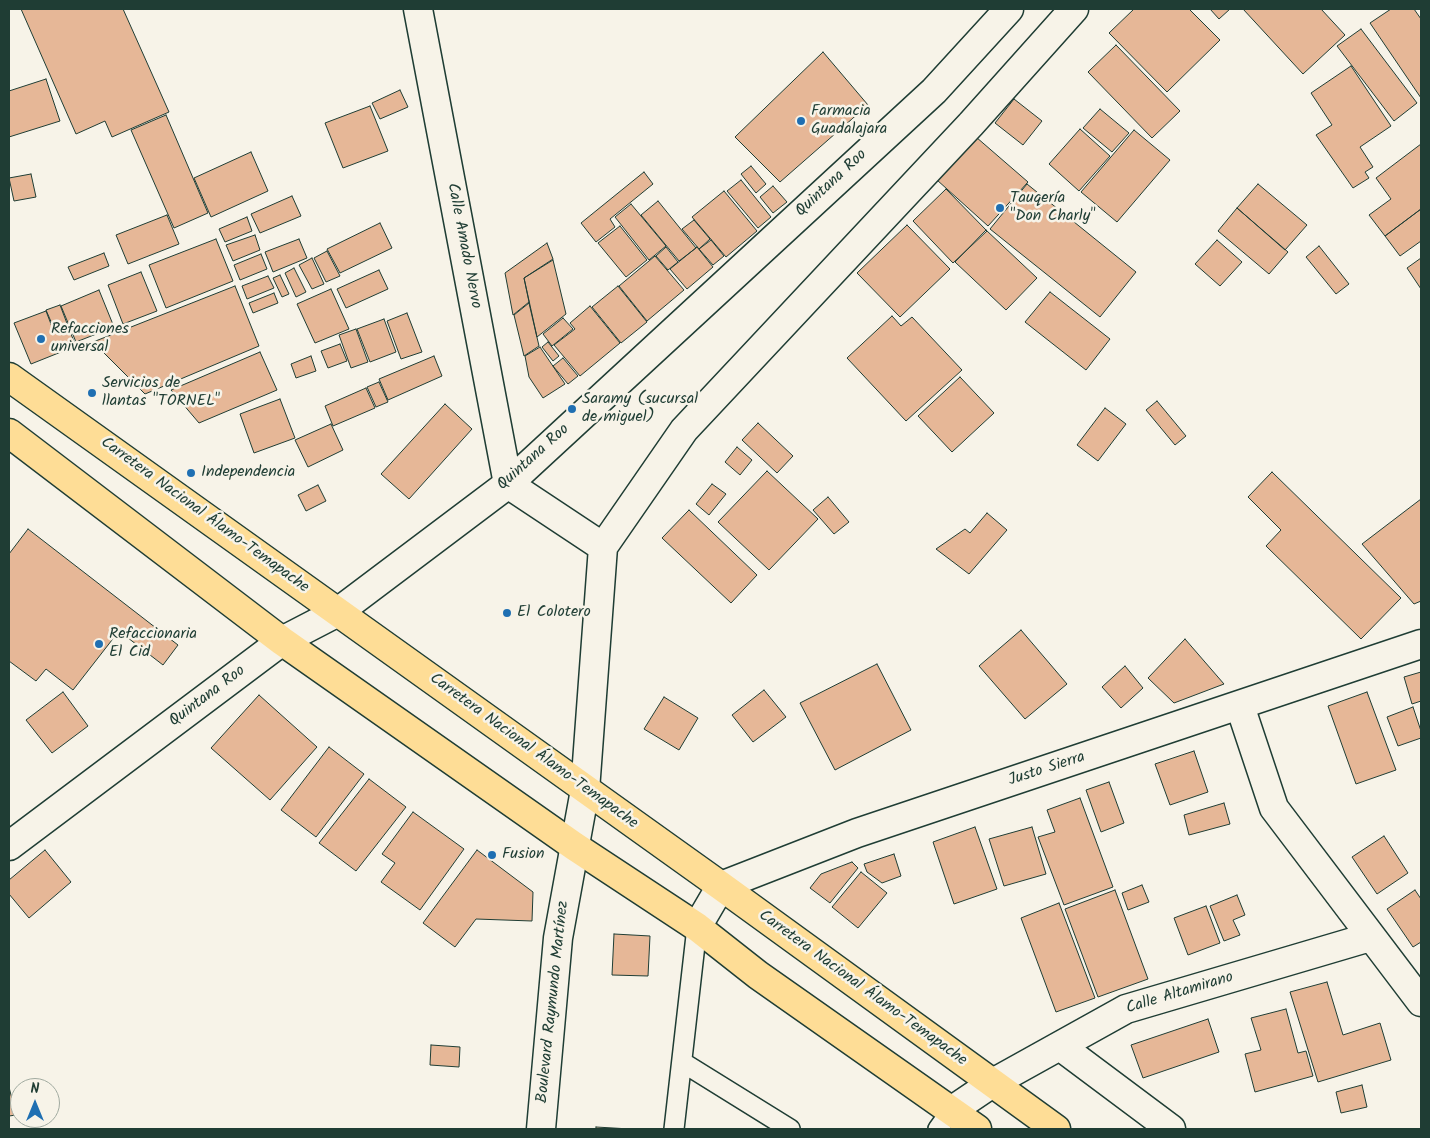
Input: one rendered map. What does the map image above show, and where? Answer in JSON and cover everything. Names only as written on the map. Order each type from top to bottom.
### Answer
[{"type":"main road","name":"Carretera Nacional Álamo-Temapache","points":[[13,388],[338,612],[1056,1129]]},
{"type":"main road","points":[[9,433],[282,641],[574,846],[697,927],[944,1120],[977,1129]]},
{"type":"street","name":"Calle Amado Nervo","points":[[418,9],[508,484]]},
{"type":"street","name":"Quintana Roo","points":[[9,846],[282,641],[338,612],[508,484],[934,91],[1009,9]]},
{"type":"street","points":[[574,846],[585,790],[602,547],[684,430],[971,124],[1074,9]]},
{"type":"street","points":[[508,484],[602,547]]},
{"type":"street","name":"Justo Sierra","points":[[721,886],[857,833],[1421,644]]},
{"type":"street","points":[[1240,706],[1274,808],[1421,1002]]},
{"type":"street","name":"Boulevard Raymundo Martínez","points":[[542,1129],[558,938],[574,846]]},
{"type":"street","points":[[697,927],[721,886]]},
{"type":"street","name":"Calle Altamirano","points":[[944,1120],[991,1084],[1126,1010],[1370,937]]},
{"type":"street","points":[[1060,1046],[1170,1129]]},
{"type":"lane","points":[[674,1129],[697,927]]},
{"type":"lane","points":[[682,1062],[790,1129]]},
{"type":"building","points":[[21,9],[123,9],[169,112],[112,137],[105,121],[76,134]]},
{"type":"building","points":[[1134,9],[1189,9],[1220,40],[1167,92],[1109,33]]},
{"type":"building","points":[[1210,9],[1230,9],[1219,19]]},
{"type":"building","points":[[1243,9],[1321,9],[1345,35],[1303,74]]},
{"type":"building","points":[[1391,9],[1414,9],[1421,19],[1421,98],[1370,23]]},
{"type":"building","points":[[1361,29],[1417,103],[1394,121],[1337,46]]},
{"type":"building","points":[[1116,45],[1180,111],[1152,138],[1088,72]]},
{"type":"building","name":"Farmacia Guadalajara","points":[[823,52],[868,105],[780,182],[735,137]]},
{"type":"building","points":[[1351,66],[1391,126],[1360,147],[1373,167],[1365,172],[1369,178],[1353,188],[1316,135],[1332,125],[1311,93]]},
{"type":"building","points":[[46,79],[60,121],[9,137],[9,91]]},
{"type":"building","points":[[400,90],[408,107],[380,119],[372,103]]},
{"type":"building","points":[[1014,99],[1042,121],[1023,145],[995,123]]},
{"type":"building","points":[[370,106],[388,151],[343,168],[325,123]]},
{"type":"building","points":[[1100,109],[1129,133],[1112,152],[1083,128]]},
{"type":"building","points":[[166,115],[208,213],[174,228],[131,130]]},
{"type":"building","points":[[1080,129],[1110,156],[1079,191],[1049,164]]},
{"type":"building","points":[[1134,130],[1170,160],[1117,222],[1081,192]]},
{"type":"building","points":[[976,137],[1028,182],[988,226],[937,180]]},
{"type":"building","points":[[1421,144],[1421,209],[1385,236],[1369,215],[1391,199],[1376,178]]},
{"type":"building","points":[[251,152],[268,191],[211,217],[194,178]]},
{"type":"building","points":[[751,166],[766,184],[756,193],[741,174]]},
{"type":"building","points":[[644,172],[653,184],[610,219],[615,227],[596,242],[581,223]]},
{"type":"building","points":[[31,174],[36,197],[14,201],[9,178]]},
{"type":"building","points":[[741,180],[771,217],[758,228],[727,191]]},
{"type":"building","points":[[1027,184],[1136,272],[1100,317],[990,229]]},
{"type":"building","points":[[1258,184],[1307,225],[1285,250],[1237,208]]},
{"type":"building","points":[[773,186],[787,202],[773,213],[760,197]]},
{"type":"building","points":[[946,189],[987,231],[953,263],[913,221]]},
{"type":"building","points":[[724,191],[757,231],[726,257],[692,217]]},
{"type":"building","points":[[292,196],[301,216],[260,233],[251,214]]},
{"type":"building","points":[[658,201],[696,248],[679,261],[641,215]]},
{"type":"building","points":[[631,204],[666,246],[649,260],[615,217]]},
{"type":"building","points":[[1237,208],[1288,252],[1269,274],[1218,231]]},
{"type":"building","points":[[1421,209],[1421,241],[1400,256],[1385,236]]},
{"type":"building","points":[[167,215],[179,244],[128,264],[116,235]]},
{"type":"building","points":[[247,217],[252,231],[225,242],[219,229]]},
{"type":"building","points":[[694,220],[710,239],[699,249],[682,229]]},
{"type":"building","points":[[380,223],[392,248],[340,273],[327,249]]},
{"type":"building","points":[[907,225],[950,269],[900,317],[857,273]]},
{"type":"building","points":[[620,226],[647,260],[626,277],[598,243]]},
{"type":"building","points":[[986,230],[1037,278],[1006,310],[955,262]]},
{"type":"building","points":[[255,235],[260,250],[233,261],[226,245]]},
{"type":"building","points":[[216,239],[233,281],[166,308],[149,265]]},
{"type":"building","points":[[299,239],[307,258],[273,272],[265,252]]},
{"type":"building","points":[[711,240],[724,256],[713,265],[699,249]]},
{"type":"building","points":[[1217,240],[1242,262],[1220,286],[1195,264]]},
{"type":"building","points":[[547,243],[553,259],[524,278],[529,302],[513,315],[505,273]]},
{"type":"building","points":[[1319,246],[1349,284],[1336,294],[1306,257]]},
{"type":"building","points":[[666,247],[678,262],[668,270],[656,256]]},
{"type":"building","points":[[697,247],[713,267],[687,289],[670,269]]},
{"type":"building","points":[[327,251],[340,276],[326,282],[314,258]]},
{"type":"building","points":[[104,253],[109,266],[74,280],[68,267]]},
{"type":"building","points":[[261,254],[267,269],[240,280],[234,265]]},
{"type":"building","points":[[655,256],[684,290],[647,321],[619,286]]},
{"type":"building","points":[[312,258],[324,284],[312,289],[299,265]]},
{"type":"building","points":[[1421,258],[1421,289],[1407,268]]},
{"type":"building","points":[[553,260],[566,314],[537,337],[524,278]]},
{"type":"building","points":[[294,268],[306,292],[296,297],[285,273]]},
{"type":"building","points":[[379,270],[388,289],[346,308],[337,289]]},
{"type":"building","points":[[141,272],[157,311],[123,324],[108,285]]},
{"type":"building","points":[[280,275],[289,294],[282,297],[273,278]]},
{"type":"building","points":[[268,276],[274,288],[247,299],[242,286]]},
{"type":"building","points":[[235,286],[259,346],[145,394],[93,342]]},
{"type":"building","points":[[618,286],[647,322],[621,343],[592,307]]},
{"type":"building","points":[[331,289],[349,329],[315,343],[297,304]]},
{"type":"building","points":[[99,290],[114,327],[76,342],[61,306]]},
{"type":"building","points":[[1050,292],[1110,339],[1086,370],[1025,322]]},
{"type":"building","points":[[274,293],[278,303],[253,313],[249,303]]},
{"type":"building","points":[[529,303],[539,346],[524,356],[514,315]]},
{"type":"building","points":[[60,305],[68,326],[55,331],[46,310]]},
{"type":"building","points":[[590,306],[620,343],[580,376],[554,345],[575,329],[570,323]]},
{"type":"building","points":[[46,311],[54,332],[68,327],[76,346],[31,364],[14,323]]},
{"type":"building","points":[[407,313],[422,352],[401,359],[387,321]]},
{"type":"building","points":[[892,316],[901,326],[912,317],[962,370],[906,421],[847,358]]},
{"type":"building","points":[[563,318],[573,329],[552,346],[543,334]]},
{"type":"building","points":[[384,319],[396,352],[370,362],[357,329]]},
{"type":"building","points":[[356,329],[368,362],[351,368],[339,335]]},
{"type":"building","points":[[548,342],[559,356],[553,361],[542,347]]},
{"type":"building","points":[[340,344],[347,361],[328,368],[321,351]]},
{"type":"building","points":[[540,347],[565,384],[543,398],[529,377],[525,356]]},
{"type":"building","points":[[260,352],[277,390],[199,423],[171,390]]},
{"type":"building","points":[[311,356],[316,371],[296,378],[291,364]]},
{"type":"building","points":[[434,356],[442,376],[388,400],[379,379]]},
{"type":"building","points":[[563,358],[578,376],[568,384],[553,366]]},
{"type":"building","points":[[960,377],[994,413],[952,452],[918,416]]},
{"type":"building","points":[[379,382],[388,402],[376,407],[367,387]]},
{"type":"building","points":[[366,388],[375,408],[333,426],[325,406]]},
{"type":"building","points":[[280,399],[295,438],[254,453],[240,414]]},
{"type":"building","points":[[1157,401],[1186,436],[1175,445],[1146,410]]},
{"type":"building","points":[[445,404],[472,429],[409,499],[381,474]]},
{"type":"building","points":[[1105,408],[1126,424],[1098,461],[1077,445]]},
{"type":"building","points":[[758,423],[793,456],[777,473],[742,440]]},
{"type":"building","points":[[331,424],[343,450],[308,467],[295,440]]},
{"type":"building","points":[[737,447],[752,460],[740,475],[725,462]]},
{"type":"building","points":[[767,471],[818,519],[769,570],[718,522]]},
{"type":"building","points":[[1272,472],[1401,598],[1361,639],[1266,546],[1281,530],[1248,497]]},
{"type":"building","points":[[712,484],[726,494],[709,515],[696,504]]},
{"type":"building","points":[[318,485],[326,501],[306,511],[298,495]]},
{"type":"building","points":[[828,497],[849,522],[834,534],[813,510]]},
{"type":"building","points":[[1421,499],[1421,601],[1414,604],[1362,544]]},
{"type":"building","points":[[689,510],[757,575],[731,603],[662,538]]},
{"type":"building","points":[[987,513],[1007,530],[969,574],[936,549],[965,529],[970,533]]},
{"type":"building","points":[[28,529],[178,645],[163,665],[119,631],[73,690],[46,669],[36,681],[9,661],[9,554]]},
{"type":"building","points":[[1021,630],[1067,684],[1025,719],[979,666]]},
{"type":"building","points":[[1185,639],[1224,684],[1174,703],[1148,678]]},
{"type":"building","points":[[877,664],[911,730],[835,770],[800,703]]},
{"type":"building","points":[[1125,666],[1143,688],[1121,708],[1102,687]]},
{"type":"building","points":[[1421,672],[1421,701],[1412,704],[1404,677]]},
{"type":"building","points":[[764,690],[786,717],[753,742],[732,715]]},
{"type":"building","points":[[63,692],[88,726],[52,753],[26,720]]},
{"type":"building","points":[[1367,692],[1396,770],[1356,784],[1328,706]]},
{"type":"building","points":[[259,695],[317,747],[270,800],[211,748]]},
{"type":"building","points":[[664,697],[698,718],[679,750],[644,729]]},
{"type":"building","points":[[1413,707],[1421,731],[1421,738],[1398,746],[1387,717]]},
{"type":"building","points":[[329,747],[364,774],[316,837],[281,810]]},
{"type":"building","points":[[1194,751],[1208,792],[1170,805],[1155,764]]},
{"type":"building","points":[[369,779],[406,807],[356,871],[319,843]]},
{"type":"building","points":[[1109,782],[1124,823],[1101,832],[1086,790]]},
{"type":"building","points":[[1080,798],[1113,887],[1064,905],[1038,837],[1055,832],[1047,810]]},
{"type":"building","points":[[1224,803],[1230,824],[1189,835],[1184,815]]},
{"type":"building","points":[[413,812],[464,849],[420,910],[381,882],[395,863],[382,854]]},
{"type":"building","points":[[975,827],[997,889],[954,904],[933,842]]},
{"type":"building","points":[[1032,827],[1046,874],[1004,886],[989,839]]},
{"type":"building","points":[[1384,836],[1408,873],[1377,894],[1352,857]]},
{"type":"building","points":[[45,850],[71,882],[29,918],[9,894],[9,880]]},
{"type":"building","points":[[477,850],[533,892],[532,921],[476,919],[455,947],[423,923]]},
{"type":"building","points":[[894,854],[901,876],[882,883],[867,872],[864,864]]},
{"type":"building","points":[[852,862],[858,868],[830,903],[810,888],[821,874]]},
{"type":"building","points":[[861,872],[887,893],[858,928],[832,907]]},
{"type":"building","points":[[1142,885],[1149,902],[1128,910],[1122,893]]},
{"type":"building","points":[[1115,890],[1148,979],[1098,997],[1065,909]]},
{"type":"building","points":[[1415,890],[1421,899],[1421,942],[1413,947],[1387,909]]},
{"type":"building","points":[[1237,895],[1245,915],[1233,920],[1240,935],[1224,941],[1210,906]]},
{"type":"building","points":[[1059,903],[1095,998],[1056,1012],[1021,918]]},
{"type":"building","points":[[1206,906],[1220,943],[1188,955],[1174,918]]},
{"type":"building","points":[[614,934],[650,936],[648,976],[612,975]]},
{"type":"building","points":[[1327,982],[1343,1035],[1380,1023],[1391,1060],[1318,1082],[1290,992]]},
{"type":"building","points":[[1286,1009],[1298,1053],[1306,1051],[1313,1076],[1255,1092],[1245,1054],[1261,1050],[1251,1018]]},
{"type":"building","points":[[1208,1019],[1219,1052],[1143,1078],[1131,1045]]},
{"type":"building","points":[[431,1045],[460,1047],[459,1067],[430,1065]]},
{"type":"building","points":[[1362,1085],[1367,1107],[1341,1113],[1336,1092]]},
{"type":"building","points":[[9,1087],[10,1116],[9,1116]]},
{"type":"building","points":[[596,1127],[630,1129],[596,1129]]},
{"type":"place","name":"Farmacia Guadalajara","points":[[801,121]]},
{"type":"place","name":"Tauqería \"Don Charly\"","points":[[1000,208]]},
{"type":"place","name":"Refacciones universal","points":[[41,339]]},
{"type":"place","name":"Servicios de llantas \"TORNEL\"","points":[[92,393]]},
{"type":"place","name":"Saramy (sucursal de miguel)","points":[[572,409]]},
{"type":"place","name":"Independencia","points":[[191,473]]},
{"type":"place","name":"El Colotero","points":[[507,613]]},
{"type":"place","name":"Refaccionaria El Cid","points":[[99,644]]},
{"type":"place","name":"Fusion","points":[[492,855]]}]
